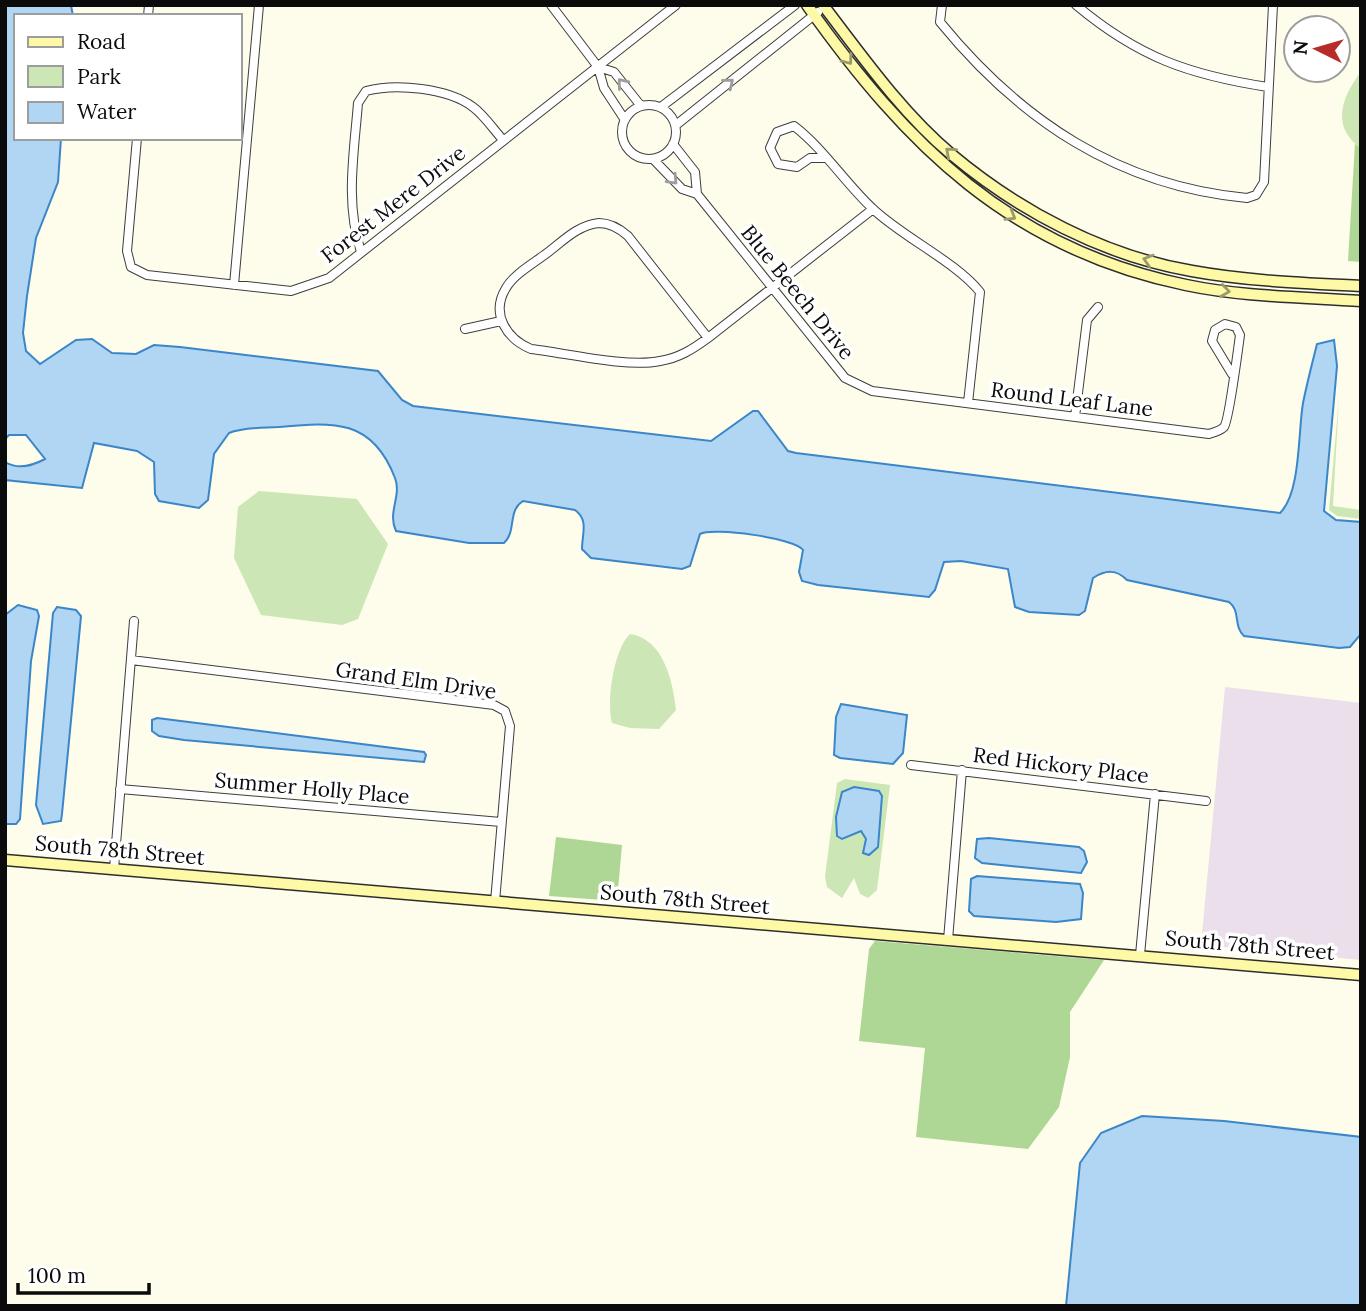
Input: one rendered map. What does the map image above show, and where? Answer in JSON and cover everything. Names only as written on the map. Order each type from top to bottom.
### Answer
[{"type":"street","points":[[234,285],[259,5]]},
{"type":"street","points":[[551,5],[598,67],[604,88],[625,120]]},
{"type":"street","name":"Forest Mere Drive","points":[[137,140],[127,251],[131,267],[147,275],[291,291],[306,288],[329,278],[676,5]]},
{"type":"street","points":[[795,5],[661,107],[641,106],[625,120],[622,136],[630,151],[645,159],[662,156],[673,144],[676,125],[811,10],[825,6],[912,116],[950,153],[1014,201],[1047,220],[1114,249],[1190,271],[1239,278],[1361,286]]},
{"type":"street","points":[[942,5],[940,22],[971,60],[1010,97],[1049,128],[1118,165],[1185,187],[1247,198],[1261,188],[1273,5]]},
{"type":"street","points":[[1076,5],[1109,33],[1160,61],[1216,79],[1268,87]]},
{"type":"street","points":[[811,10],[887,108],[940,163],[1006,214],[1042,234],[1110,262],[1188,285],[1237,292],[1361,301]]},
{"type":"street","points":[[598,67],[614,72],[641,106]]},
{"type":"street","points":[[361,252],[351,223],[351,192],[358,103],[366,91],[380,87],[447,94],[474,107],[503,140]]},
{"type":"street","points":[[661,107],[676,125]]},
{"type":"street","name":"Round Leaf Lane","points":[[824,158],[810,158],[796,167],[778,164],[771,148],[777,132],[794,126],[810,138],[824,158],[873,209],[913,242],[973,283],[980,292],[968,403],[1209,433],[1222,429],[1229,418],[1232,374],[1240,335],[1236,327],[1225,324],[1215,330],[1212,341],[1232,374]]},
{"type":"street","name":"Blue Beech Drive","points":[[673,144],[695,172],[697,194],[845,379],[872,391],[968,403]]},
{"type":"street","name":"Blue Beech Drive","points":[[653,159],[682,189],[697,194]]},
{"type":"street","points":[[708,338],[628,236],[611,225],[601,223],[578,229],[512,280],[502,298],[501,321],[510,337],[531,349],[641,363],[660,362],[688,353],[708,338],[873,209]]},
{"type":"street","points":[[1110,262],[1114,249]]},
{"type":"street","points":[[1075,418],[1087,320],[1098,307]]},
{"type":"street","points":[[465,329],[501,321]]},
{"type":"street","points":[[114,869],[134,621]]},
{"type":"street","name":"Grand Elm Drive","points":[[131,660],[494,705],[505,711],[510,726],[495,902]]},
{"type":"street","name":"Red Hickory Place","points":[[911,765],[1206,801]]},
{"type":"street","points":[[948,940],[962,771]]},
{"type":"street","name":"Summer Holly Place","points":[[120,789],[501,822]]},
{"type":"street","points":[[1140,955],[1155,794]]},
{"type":"street","name":"South 78th Street","points":[[5,860],[1361,975]]},
{"type":"shaded area","points":[[1225,687],[1361,703],[1361,960],[1201,945]]},
{"type":"green space","points":[[1361,72],[1361,148],[1345,131],[1342,111],[1344,101]]},
{"type":"green space","points":[[1355,144],[1361,148],[1361,262],[1348,261]]},
{"type":"green space","points":[[1339,398],[1333,506],[1361,510],[1361,519],[1337,516],[1329,510]]},
{"type":"green space","points":[[259,491],[357,499],[388,544],[358,619],[342,625],[261,615],[234,558],[238,507]]},
{"type":"green space","points":[[630,634],[651,644],[665,663],[669,675],[676,710],[659,729],[630,728],[612,723],[610,702],[613,676],[624,641]]},
{"type":"green space","points":[[845,779],[890,785],[877,890],[868,898],[860,894],[854,878],[842,898],[827,887],[825,877],[837,783]],"holes":[[[854,787],[879,791],[882,796],[878,847],[863,853],[866,839],[861,831],[842,839],[837,836],[836,817],[842,792]]]},
{"type":"green space","points":[[556,837],[622,845],[617,901],[549,896]]},
{"type":"green space","points":[[875,941],[1104,960],[1070,1012],[1070,1057],[1059,1107],[1028,1149],[916,1137],[925,1048],[859,1041],[869,949]]},
{"type":"water","points":[[5,5],[71,5],[73,14],[14,14],[14,140],[61,140],[58,182],[36,238],[23,333],[26,351],[40,364],[76,340],[92,339],[112,353],[136,354],[154,345],[180,347],[378,371],[402,400],[413,406],[711,441],[753,411],[758,411],[788,451],[796,453],[1280,513],[1292,491],[1298,461],[1303,403],[1317,344],[1334,340],[1337,366],[1324,511],[1336,520],[1361,522],[1361,634],[1350,647],[1339,648],[1244,636],[1239,628],[1235,610],[1229,602],[1127,580],[1111,572],[1093,578],[1085,611],[1079,615],[1029,612],[1015,607],[1008,569],[961,561],[944,562],[935,590],[929,597],[818,585],[802,581],[799,572],[803,550],[797,546],[785,541],[736,533],[700,534],[690,566],[682,569],[591,558],[582,549],[584,528],[582,518],[575,510],[523,501],[515,510],[510,533],[504,543],[469,543],[396,531],[393,517],[397,485],[386,458],[375,444],[362,434],[333,425],[254,428],[229,433],[214,454],[208,500],[199,508],[159,501],[155,494],[154,462],[137,451],[94,443],[82,488],[5,480],[5,462],[25,466],[45,459],[26,435],[9,435],[5,439]]},
{"type":"water","points":[[18,605],[37,610],[39,616],[31,661],[20,819],[16,824],[5,824],[5,615]]},
{"type":"water","points":[[57,607],[76,610],[81,616],[61,821],[43,824],[36,805],[53,613]]},
{"type":"water","points":[[841,704],[907,715],[903,753],[893,764],[834,755],[836,717]]},
{"type":"water","points":[[157,718],[424,752],[426,755],[424,762],[184,740],[159,736],[152,731],[152,720]]},
{"type":"water","points":[[854,787],[879,791],[882,796],[878,847],[869,855],[863,853],[866,839],[861,831],[842,839],[837,836],[836,817],[842,792]]},
{"type":"water","points":[[977,839],[1079,847],[1084,851],[1087,862],[1081,873],[982,863],[975,858]]},
{"type":"water","points":[[977,876],[1080,884],[1083,893],[1081,919],[1056,922],[974,916],[969,911],[971,879]]},
{"type":"water","points":[[1142,1116],[1224,1121],[1361,1137],[1361,1306],[1066,1306],[1080,1163],[1101,1133]]}]
